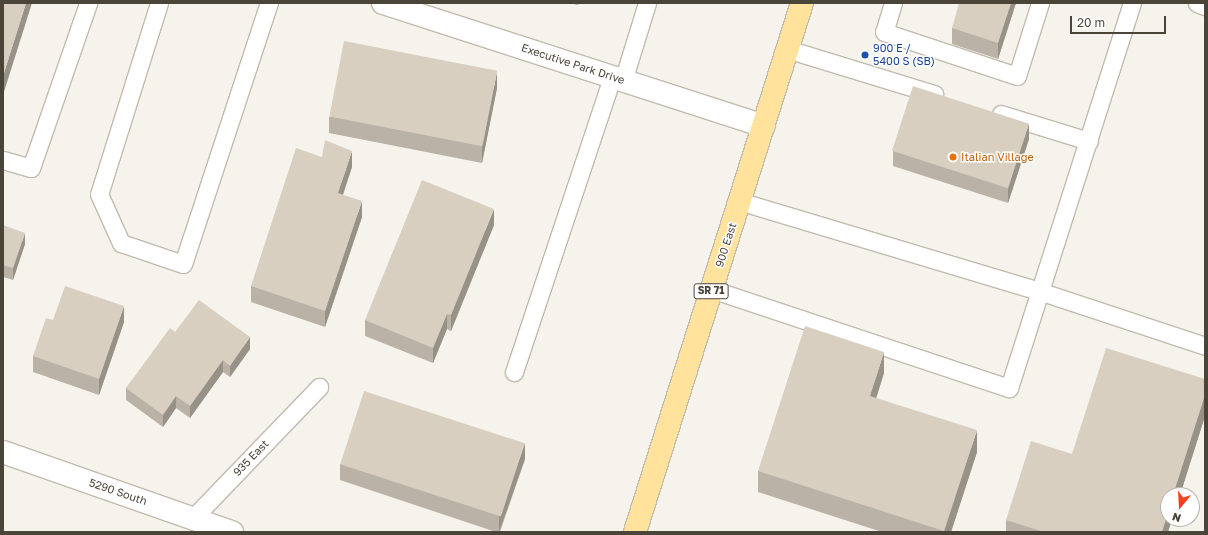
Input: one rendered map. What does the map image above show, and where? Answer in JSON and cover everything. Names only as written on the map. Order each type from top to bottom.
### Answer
[{"type":"main road","name":"900 East","points":[[635,532],[802,3]]},
{"type":"street","name":"Executive Park Drive","points":[[383,3],[764,126]]},
{"type":"street","name":"5290 South","points":[[3,452],[190,525],[232,532]]},
{"type":"lane","points":[[3,160],[31,168],[88,3]]},
{"type":"lane","points":[[159,3],[99,194],[121,244],[183,264],[269,3]]},
{"type":"lane","points":[[514,372],[618,79],[647,3]]},
{"type":"lane","points":[[893,3],[884,32],[1016,76],[1040,3]]},
{"type":"lane","points":[[711,289],[1009,388],[1042,292],[1132,3]]},
{"type":"lane","points":[[1197,3],[1205,6]]},
{"type":"lane","points":[[788,49],[948,98]]},
{"type":"lane","points":[[985,109],[1089,141]]},
{"type":"lane","points":[[740,201],[1042,292],[1205,346]]},
{"type":"lane","name":"935 East","points":[[190,525],[319,387]]},
{"type":"building","points":[[3,3],[26,3],[3,76]]},
{"type":"building","points":[[959,3],[1011,3],[998,43],[952,28]]},
{"type":"building","points":[[344,41],[497,71],[482,146],[329,117]]},
{"type":"building","points":[[913,86],[1029,124],[1008,188],[892,151]]},
{"type":"building","points":[[325,140],[352,151],[338,193],[362,201],[325,311],[251,286],[296,148],[322,157]]},
{"type":"building","points":[[422,180],[494,209],[451,315],[447,314],[433,348],[365,320]]},
{"type":"building","points":[[3,225],[25,233],[13,268],[3,265]]},
{"type":"building","points":[[65,286],[124,306],[99,379],[33,356],[46,318],[53,320]]},
{"type":"building","points":[[199,300],[250,337],[230,366],[223,360],[190,406],[176,396],[163,415],[126,388],[170,328],[175,332]]},
{"type":"building","points":[[805,326],[884,352],[870,396],[977,430],[944,531],[758,471]]},
{"type":"building","points":[[1106,348],[1205,379],[1205,395],[1176,487],[1160,487],[1160,527],[1164,527],[1162,532],[1044,532],[1006,520],[1031,441],[1072,454]]},
{"type":"building","points":[[364,391],[525,443],[501,516],[340,464]]},
{"type":"place","name":"900 E / 5400 S (SB)","points":[[865,55]]},
{"type":"place","name":"Italian Village","points":[[953,157]]}]
